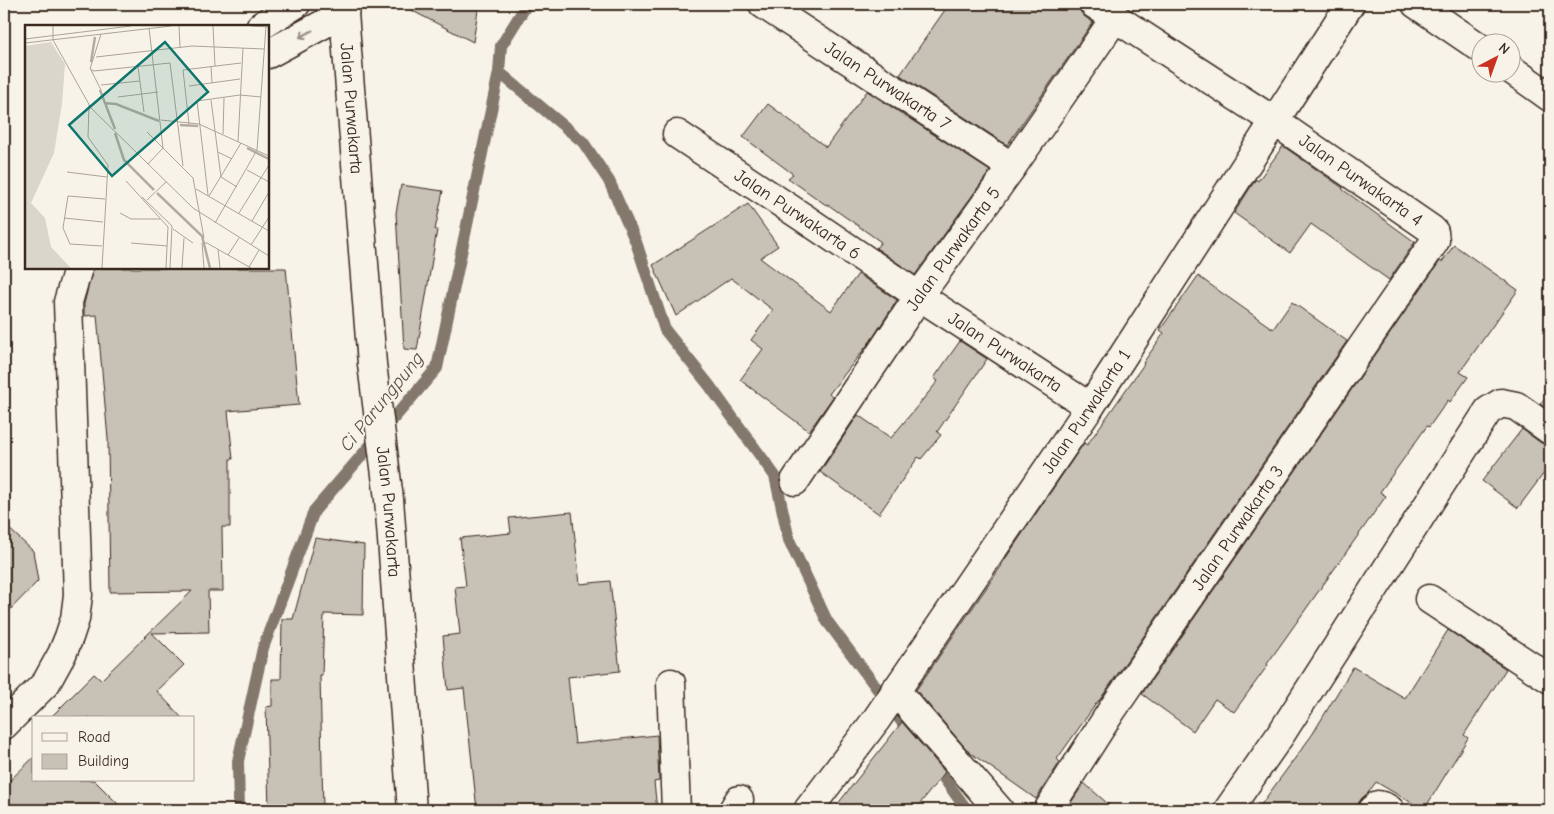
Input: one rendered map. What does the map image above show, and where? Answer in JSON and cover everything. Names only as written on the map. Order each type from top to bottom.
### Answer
[{"type":"street","points":[[263,25],[296,4]]},
{"type":"street","name":"Jalan Purwakarta 7","points":[[763,4],[1012,167]]},
{"type":"street","name":"Jalan Purwakarta 1","points":[[808,810],[876,720],[1090,407],[1350,4]]},
{"type":"street","points":[[1416,4],[1472,43]]},
{"type":"street","points":[[269,53],[345,8]]},
{"type":"street","name":"Jalan Purwakarta","points":[[345,8],[372,364],[389,499],[412,810]]},
{"type":"street","points":[[1104,11],[1274,120]]},
{"type":"street","name":"Jalan Purwakarta 5","points":[[795,481],[919,296],[1012,167],[1104,11]]},
{"type":"street","points":[[1522,77],[1550,97]]},
{"type":"street","name":"Jalan Purwakarta 4","points":[[1274,120],[1431,229],[1435,241],[1431,246]]},
{"type":"street","name":"Jalan Purwakarta 6","points":[[677,134],[919,296]]},
{"type":"street","name":"Jalan Purwakarta 3","points":[[1048,810],[1112,710],[1431,246]]},
{"type":"street","points":[[4,725],[46,683],[62,654],[75,619],[78,595],[68,302],[78,269]]},
{"type":"street","name":"Jalan Purwakarta","points":[[919,296],[1090,407]]},
{"type":"street","points":[[1228,810],[1281,734],[1488,411],[1501,403],[1516,406],[1550,430]]},
{"type":"street","points":[[1429,598],[1550,678]]},
{"type":"street","points":[[671,683],[676,810]]},
{"type":"street","points":[[893,693],[998,810]]},
{"type":"street","points":[[1372,810],[1378,806],[1390,810]]},
{"type":"building","points":[[399,4],[479,4],[473,42]]},
{"type":"building","points":[[949,4],[1074,4],[1079,7],[1085,17],[1093,22],[1007,145],[900,75]]},
{"type":"building","points":[[867,91],[990,171],[915,275],[876,248],[881,242],[788,178],[793,174],[743,137],[768,104],[826,147]]},
{"type":"building","points":[[1283,146],[1415,242],[1389,280],[1311,224],[1290,253],[1234,213],[1256,179],[1258,181]]},
{"type":"building","points":[[401,185],[443,191],[435,230],[437,230],[417,350],[404,349],[396,213]]},
{"type":"building","points":[[748,204],[778,246],[760,258],[831,311],[858,274],[897,300],[872,339],[829,394],[833,397],[809,431],[740,380],[763,349],[751,340],[773,310],[731,278],[676,316],[653,265]]},
{"type":"building","points":[[1454,245],[1518,290],[1460,372],[1468,377],[1450,402],[1448,400],[1429,427],[1427,426],[1380,492],[1386,496],[1234,712],[1215,699],[1193,731],[1142,694],[1440,261],[1442,262]]},
{"type":"building","points":[[286,268],[299,405],[228,411],[233,459],[230,459],[230,527],[222,527],[223,591],[208,591],[209,632],[152,633],[184,665],[157,691],[180,716],[52,716],[94,674],[101,680],[192,591],[110,592],[108,439],[97,315],[84,316],[84,304],[93,269]]},
{"type":"building","points":[[1198,276],[1273,329],[1292,302],[1347,341],[1057,759],[1060,762],[1036,799],[969,752],[916,690],[1084,443],[1087,445],[1144,364],[1164,333],[1160,330]]},
{"type":"building","points":[[960,341],[987,359],[937,432],[941,435],[921,459],[918,457],[879,514],[820,472],[858,415],[891,438],[938,381],[934,378]]},
{"type":"building","points":[[1550,391],[1550,411],[1540,404]]},
{"type":"building","points":[[1522,429],[1541,443],[1550,445],[1550,465],[1518,508],[1482,481]]},
{"type":"building","points":[[572,512],[580,584],[610,581],[620,671],[568,677],[575,744],[657,735],[659,781],[654,782],[657,810],[477,810],[464,688],[448,690],[443,636],[460,634],[455,587],[466,586],[460,538],[511,533],[509,518]]},
{"type":"building","points":[[4,524],[33,551],[38,581],[4,616]]},
{"type":"building","points":[[315,538],[364,545],[363,615],[324,614],[322,675],[320,675],[323,810],[269,810],[266,707],[272,706],[272,679],[281,679],[282,619],[293,619]]},
{"type":"building","points":[[1448,630],[1506,669],[1464,735],[1468,738],[1424,810],[1376,782],[1362,798],[1355,810],[1257,810],[1312,735],[1353,667],[1405,698]]},
{"type":"building","points":[[902,722],[945,772],[915,810],[833,810]]},
{"type":"building","points":[[32,759],[32,782],[96,782],[124,810],[4,810],[4,786]]},
{"type":"building","points":[[1084,783],[1115,810],[1066,810]]},
{"type":"waterway","name":"Ci Parungpung","points":[[239,810],[238,761],[263,648],[314,511],[437,368],[499,72],[501,46],[527,4]]},
{"type":"waterway","points":[[499,72],[583,142],[609,181],[636,242],[665,330],[709,385],[775,476],[789,540],[827,621],[916,741]]},
{"type":"waterway","points":[[933,763],[967,810]]}]
